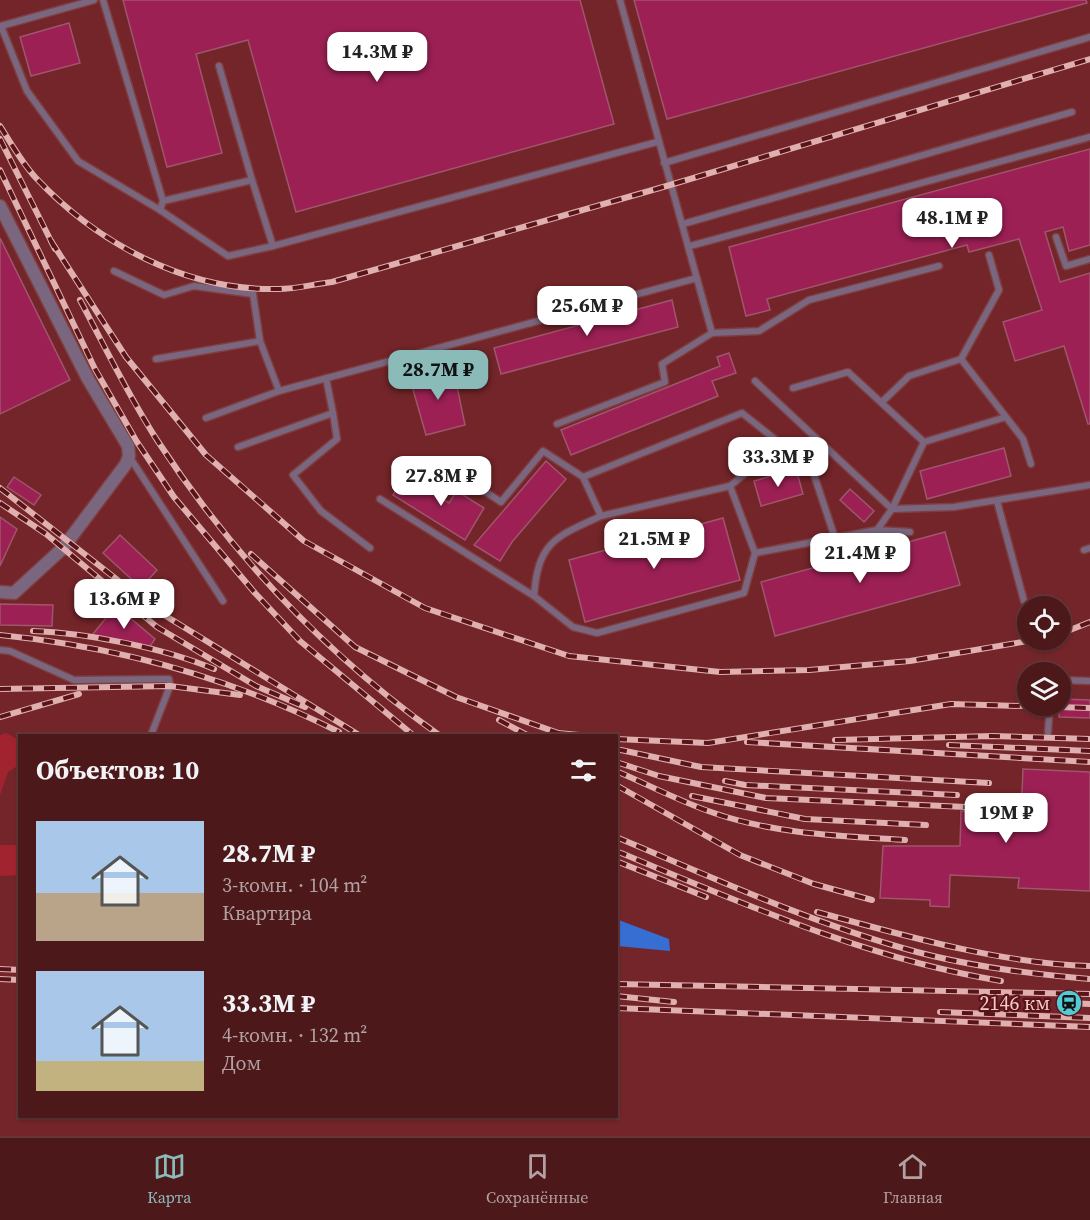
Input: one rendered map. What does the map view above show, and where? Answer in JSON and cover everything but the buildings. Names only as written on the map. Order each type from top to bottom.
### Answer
[{"type":"street","points":[[0,206],[88,379],[128,446],[129,456],[126,464],[63,548],[14,593],[0,592]]},
{"type":"lane","points":[[94,0],[1,26],[27,91],[78,161],[160,210],[228,256],[273,246],[657,142]]},
{"type":"lane","points":[[103,0],[163,201],[160,210]]},
{"type":"lane","points":[[620,0],[657,142],[690,246],[712,333]]},
{"type":"lane","points":[[664,163],[1090,37]]},
{"type":"lane","points":[[219,66],[273,246]]},
{"type":"lane","points":[[683,224],[1072,112]]},
{"type":"lane","points":[[690,246],[1090,137]]},
{"type":"lane","points":[[163,201],[252,180]]},
{"type":"lane","points":[[1056,237],[1066,266],[1090,259]]},
{"type":"lane","points":[[882,402],[909,376],[961,359],[999,291],[989,255]]},
{"type":"lane","points":[[557,424],[664,382],[662,364],[712,333],[759,331],[809,300],[939,266]]},
{"type":"lane","points":[[114,271],[164,295],[194,286],[253,294],[260,341],[279,391]]},
{"type":"lane","points":[[206,418],[279,391],[697,278]]},
{"type":"lane","points":[[156,359],[260,341]]},
{"type":"lane","points":[[961,359],[1023,439],[1031,464]]},
{"type":"lane","points":[[794,388],[848,372],[924,442]]},
{"type":"lane","points":[[326,378],[337,439],[293,475],[321,511],[370,548]]},
{"type":"lane","points":[[755,381],[892,509],[954,507],[1090,485]]},
{"type":"lane","points":[[238,447],[333,413]]},
{"type":"lane","points":[[583,477],[742,413],[811,466],[835,538]]},
{"type":"lane","points":[[877,530],[892,509],[924,442],[1006,417]]},
{"type":"lane","points":[[534,596],[536,569],[546,547],[567,531],[601,516],[730,486],[781,444]]},
{"type":"lane","points":[[443,464],[501,502],[543,452],[583,477],[601,516]]},
{"type":"lane","points":[[129,456],[223,601]]},
{"type":"lane","points":[[381,499],[534,596],[573,627],[597,633],[744,593],[755,553],[730,486]]},
{"type":"lane","points":[[997,501],[1023,596]]},
{"type":"lane","points":[[755,553],[877,530],[910,532]]},
{"type":"lane","points":[[0,650],[10,651],[74,680],[169,679],[170,686],[151,734]]},
{"type":"lane","points":[[1071,680],[1090,681]]},
{"type":"lane","points":[[1048,732],[1049,716]]},
{"type":"shaded area","points":[[0,0],[1090,0],[1090,1136],[0,1136]]},
{"type":"shaded area","points":[[6,733],[18,739],[18,766],[8,772],[0,795],[0,735]]},
{"type":"shaded area","points":[[0,845],[18,845],[18,875],[0,876]]},
{"type":"water","points":[[618,920],[669,939],[670,951],[618,946]]},
{"type":"railway","points":[[0,126],[36,178],[60,202],[116,243],[177,272],[210,282],[244,288],[285,289],[332,282],[670,185],[1090,59]]},
{"type":"railway","points":[[0,139],[55,249]]},
{"type":"railway","points":[[0,170],[95,369],[137,442],[174,497],[255,593],[300,641],[412,734]]},
{"type":"railway","points":[[51,241],[126,357],[206,455],[304,541],[425,608],[569,656],[720,672],[809,670],[910,661],[1017,643]]},
{"type":"railway","points":[[80,300],[146,423],[217,523],[284,601],[320,637],[398,704],[438,734]]},
{"type":"railway","points":[[0,488],[156,610],[357,734]]},
{"type":"railway","points":[[0,503],[46,534],[157,627],[256,686],[305,707]]},
{"type":"railway","points":[[251,554],[355,647],[456,697],[561,734]]},
{"type":"railway","points":[[1071,630],[1090,622]]},
{"type":"railway","points":[[33,631],[77,635],[149,648],[214,669]]},
{"type":"railway","points":[[0,635],[88,648],[174,668],[258,696],[339,732]]},
{"type":"railway","points":[[0,689],[170,686],[240,695]]},
{"type":"railway","points":[[0,717],[79,694]]},
{"type":"railway","points":[[618,739],[708,743],[951,704],[1090,708]]},
{"type":"railway","points":[[499,720],[525,734]]},
{"type":"railway","points":[[558,733],[568,734]]},
{"type":"railway","points":[[835,740],[993,736],[1090,739]]},
{"type":"railway","points":[[747,742],[1090,762]]},
{"type":"railway","points":[[949,745],[1090,751]]},
{"type":"railway","points":[[618,749],[701,767],[989,783]]},
{"type":"railway","points":[[618,763],[659,776],[766,798],[988,808]]},
{"type":"railway","points":[[618,772],[689,804],[760,826],[808,833],[905,840]]},
{"type":"railway","points":[[725,781],[745,785],[957,795]]},
{"type":"railway","points":[[618,786],[740,855],[814,884],[872,900]]},
{"type":"railway","points":[[692,796],[805,819],[926,825]]},
{"type":"railway","points":[[618,838],[796,912],[869,938],[951,960],[1044,975],[1090,979]]},
{"type":"railway","points":[[618,852],[758,909],[854,944],[902,959],[1001,981]]},
{"type":"railway","points":[[618,862],[706,897]]},
{"type":"railway","points":[[817,912],[918,939],[987,954],[1056,964],[1090,966]]},
{"type":"railway","points":[[0,969],[18,970]]},
{"type":"railway","points":[[0,979],[18,980]]},
{"type":"railway","points":[[618,984],[1090,994]]},
{"type":"railway","points":[[618,996],[674,1002]]},
{"type":"railway","points":[[1069,1003],[1090,1004]]},
{"type":"railway","points":[[618,1008],[1090,1027]]},
{"type":"railway","points":[[940,1012],[1090,1018]]},
{"type":"place","name":"2146 км","points":[[1069,1003]]}]
